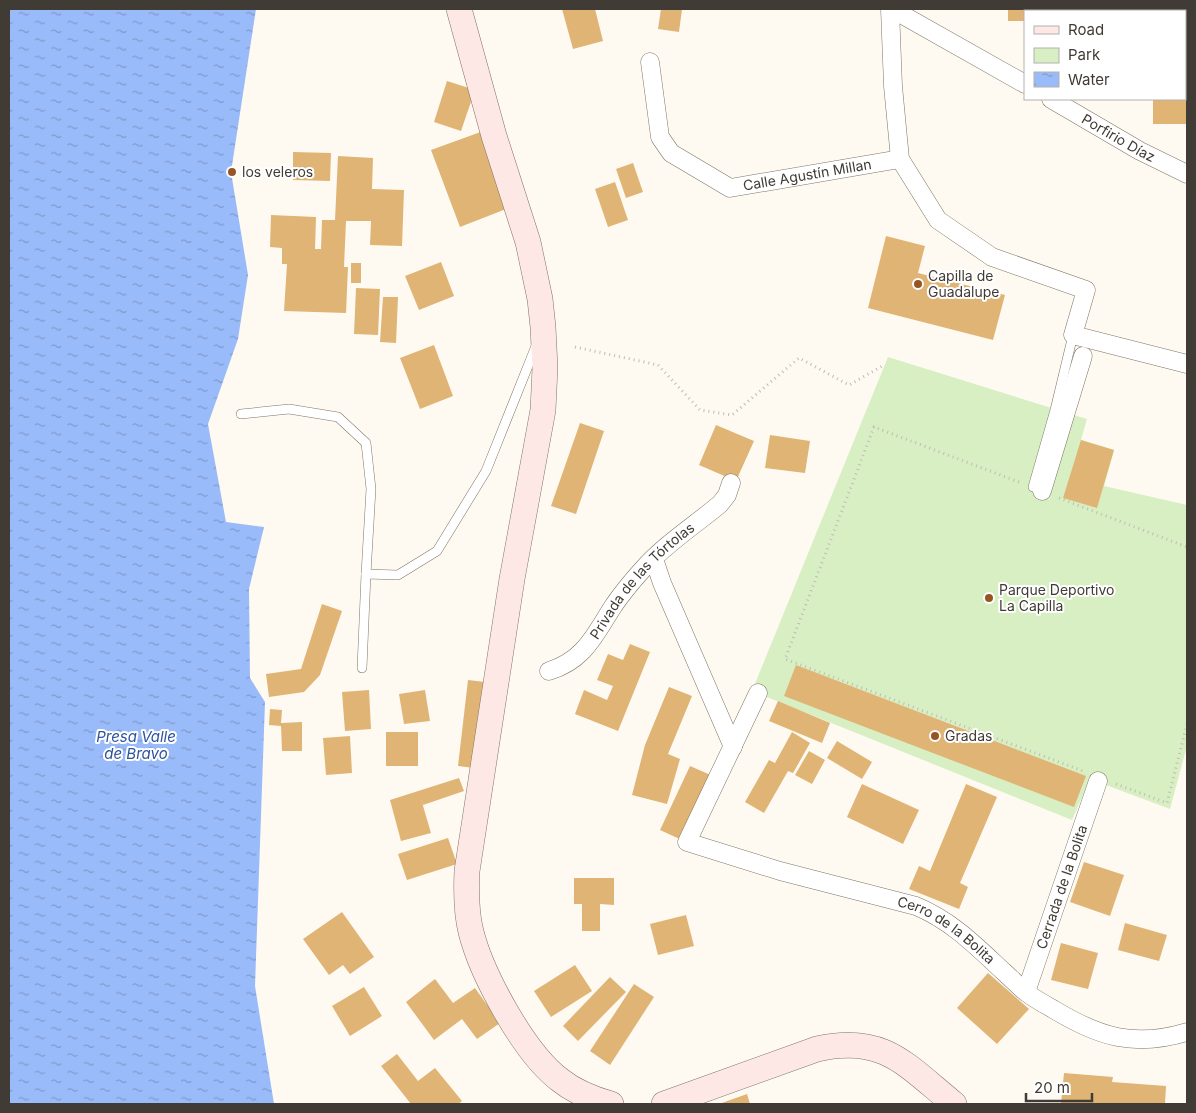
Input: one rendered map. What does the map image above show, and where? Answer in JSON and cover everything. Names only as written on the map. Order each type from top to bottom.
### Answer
[{"type":"main road","points":[[460,9],[494,136],[528,242],[540,298],[545,368],[544,410],[510,589],[467,871],[467,906],[470,931],[483,965],[504,1008],[534,1055],[560,1081],[576,1091],[612,1104]]},
{"type":"main road","points":[[664,1104],[817,1049],[834,1045],[852,1044],[870,1047],[896,1057],[954,1104]]},
{"type":"street","points":[[891,9],[1024,83]]},
{"type":"street","points":[[891,9],[893,86],[902,164],[938,220],[992,257],[1086,290],[1073,335],[1187,364]]},
{"type":"street","name":"Calle Agustín Millan","points":[[650,62],[660,136],[671,154],[730,188],[902,164]]},
{"type":"street","name":"Porfirio Díaz","points":[[1053,100],[1140,150],[1187,174]]},
{"type":"street","points":[[1037,489],[1083,356]]},
{"type":"street","name":"Privada de las Tórtolas","points":[[550,671],[561,668],[583,652],[616,602],[644,567],[720,504],[731,483]]},
{"type":"street","points":[[654,559],[662,583],[733,747]]},
{"type":"street","points":[[733,747],[758,693]]},
{"type":"street","name":"Cerro de la Bolita","points":[[733,747],[687,842],[780,871],[916,906],[934,913],[964,935],[1026,992],[1085,1028],[1104,1034],[1140,1040],[1173,1036],[1187,1032]]},
{"type":"street","name":"Cerrada de la Bolita","points":[[1026,992],[1100,779]]},
{"type":"lane","points":[[366,574],[398,575],[437,551],[486,471],[543,327]]},
{"type":"lane","points":[[1037,489],[1073,335]]},
{"type":"lane","points":[[241,414],[289,409],[338,417],[366,443],[371,489],[362,668]]},
{"type":"path","points":[[575,346],[658,365],[700,410],[732,415],[800,358],[848,384],[884,365]]},
{"type":"path","points":[[874,427],[785,660],[1167,803],[1187,724]]},
{"type":"green space","name":"Parque Deportivo La Capilla","points":[[888,357],[1087,419],[1081,440],[1114,450],[1104,486],[1187,505],[1187,746],[1170,809],[1090,779],[1072,820],[752,691]]},
{"type":"water","name":"Presa Valle de Bravo","points":[[9,9],[256,9],[231,172],[248,275],[238,339],[208,424],[226,522],[264,527],[249,589],[250,678],[265,702],[255,986],[274,1104],[9,1104]]},
{"type":"building","points":[[562,9],[595,9],[603,41],[573,49]]},
{"type":"building","points":[[661,9],[682,9],[679,32],[658,29]]},
{"type":"building","points":[[1008,9],[1069,9],[1024,10],[1024,21],[1008,21]]},
{"type":"building","points":[[1075,9],[1111,9],[1111,10]]},
{"type":"building","points":[[1186,12],[1187,12],[1186,81]]},
{"type":"building","points":[[447,81],[475,90],[461,131],[434,122]]},
{"type":"building","points":[[1187,89],[1187,124],[1153,124],[1153,100],[1186,100]]},
{"type":"building","points":[[486,130],[514,206],[460,227],[431,150]]},
{"type":"building","points":[[293,152],[331,153],[330,181],[293,180]]},
{"type":"building","points":[[338,156],[373,158],[372,189],[404,190],[402,246],[370,245],[371,221],[346,221],[344,267],[348,267],[346,313],[284,311],[287,264],[282,264],[282,248],[270,247],[271,215],[316,217],[315,249],[321,249],[322,220],[335,220]]},
{"type":"building","points":[[633,163],[643,192],[626,198],[616,169]]},
{"type":"building","points":[[615,182],[628,220],[608,227],[595,189]]},
{"type":"building","name":"Capilla de Guadalupe","points":[[886,236],[925,246],[918,273],[1005,295],[993,340],[868,308]]},
{"type":"building","points":[[441,262],[454,296],[419,310],[405,276]]},
{"type":"building","points":[[351,263],[361,263],[361,283],[351,283]]},
{"type":"building","points":[[356,288],[380,289],[378,335],[354,334]]},
{"type":"building","points":[[383,297],[398,297],[396,343],[380,342]]},
{"type":"building","points":[[434,345],[453,396],[420,409],[400,358]]},
{"type":"building","points":[[580,423],[604,431],[576,514],[551,506]]},
{"type":"building","points":[[716,425],[754,441],[736,481],[699,465]]},
{"type":"building","points":[[770,435],[810,441],[805,473],[765,468]]},
{"type":"building","points":[[1081,440],[1114,450],[1097,508],[1063,498]]},
{"type":"building","points":[[322,604],[342,611],[320,675],[304,692],[269,697],[266,674],[301,669]]},
{"type":"building","points":[[630,644],[650,652],[618,731],[575,714],[584,690],[607,700],[613,686],[597,680],[608,654],[623,660]]},
{"type":"building","name":"Gradas","points":[[796,665],[1086,776],[1074,807],[784,696]]},
{"type":"building","points":[[468,680],[485,682],[474,768],[458,766]]},
{"type":"building","points":[[669,687],[692,696],[668,754],[680,759],[667,804],[632,795],[645,745]]},
{"type":"building","points":[[369,690],[371,729],[345,731],[342,692]]},
{"type":"building","points":[[425,690],[430,721],[404,724],[399,694]]},
{"type":"building","points":[[778,701],[830,723],[822,743],[769,721]]},
{"type":"building","points":[[270,709],[282,710],[281,723],[302,722],[302,751],[282,751],[281,726],[269,725]]},
{"type":"building","points":[[386,732],[418,732],[418,766],[386,766]]},
{"type":"building","points":[[792,732],[810,743],[793,773],[788,771],[764,813],[745,802],[769,760],[775,763]]},
{"type":"building","points":[[350,736],[352,773],[326,775],[323,738]]},
{"type":"building","points":[[837,741],[872,762],[862,779],[827,758]]},
{"type":"building","points":[[809,751],[825,760],[812,784],[795,775]]},
{"type":"building","points":[[690,766],[713,776],[684,841],[660,830]]},
{"type":"building","points":[[459,778],[464,791],[423,805],[421,799],[431,833],[401,841],[390,800]]},
{"type":"building","points":[[862,784],[919,810],[903,844],[847,817]]},
{"type":"building","points":[[966,784],[997,797],[960,883],[968,887],[959,909],[909,889],[919,866],[930,871]]},
{"type":"building","points":[[448,838],[457,864],[407,880],[398,854]]},
{"type":"building","points":[[1084,862],[1124,875],[1110,916],[1070,902]]},
{"type":"building","points":[[574,878],[614,878],[614,905],[600,904],[600,931],[582,931],[582,904],[574,904]]},
{"type":"building","points":[[342,912],[374,957],[350,974],[343,965],[329,975],[303,939]]},
{"type":"building","points":[[686,915],[694,946],[658,955],[650,924]]},
{"type":"building","points":[[1125,923],[1167,935],[1159,961],[1118,950]]},
{"type":"building","points":[[1061,943],[1098,953],[1088,989],[1051,980]]},
{"type":"building","points":[[575,965],[592,991],[551,1017],[534,991]]},
{"type":"building","points":[[988,973],[1029,1009],[997,1044],[957,1008]]},
{"type":"building","points":[[610,977],[626,992],[578,1041],[563,1026]]},
{"type":"building","points":[[435,979],[453,1003],[475,988],[500,1023],[477,1039],[462,1019],[434,1040],[406,1002]]},
{"type":"building","points":[[634,984],[654,997],[610,1065],[590,1051]]},
{"type":"building","points":[[364,987],[382,1016],[350,1036],[332,1006]]},
{"type":"building","points":[[397,1054],[418,1081],[435,1068],[462,1101],[458,1104],[411,1104],[381,1066]]},
{"type":"building","points":[[1064,1073],[1113,1077],[1112,1082],[1166,1086],[1165,1104],[1061,1104]]},
{"type":"building","points":[[747,1094],[750,1104],[719,1104]]},
{"type":"place","name":"los veleros","points":[[232,172]]},
{"type":"place","name":"Capilla de Guadalupe","points":[[918,284]]},
{"type":"place","name":"Parque Deportivo La Capilla","points":[[989,598]]},
{"type":"place","name":"Gradas","points":[[935,736]]}]
